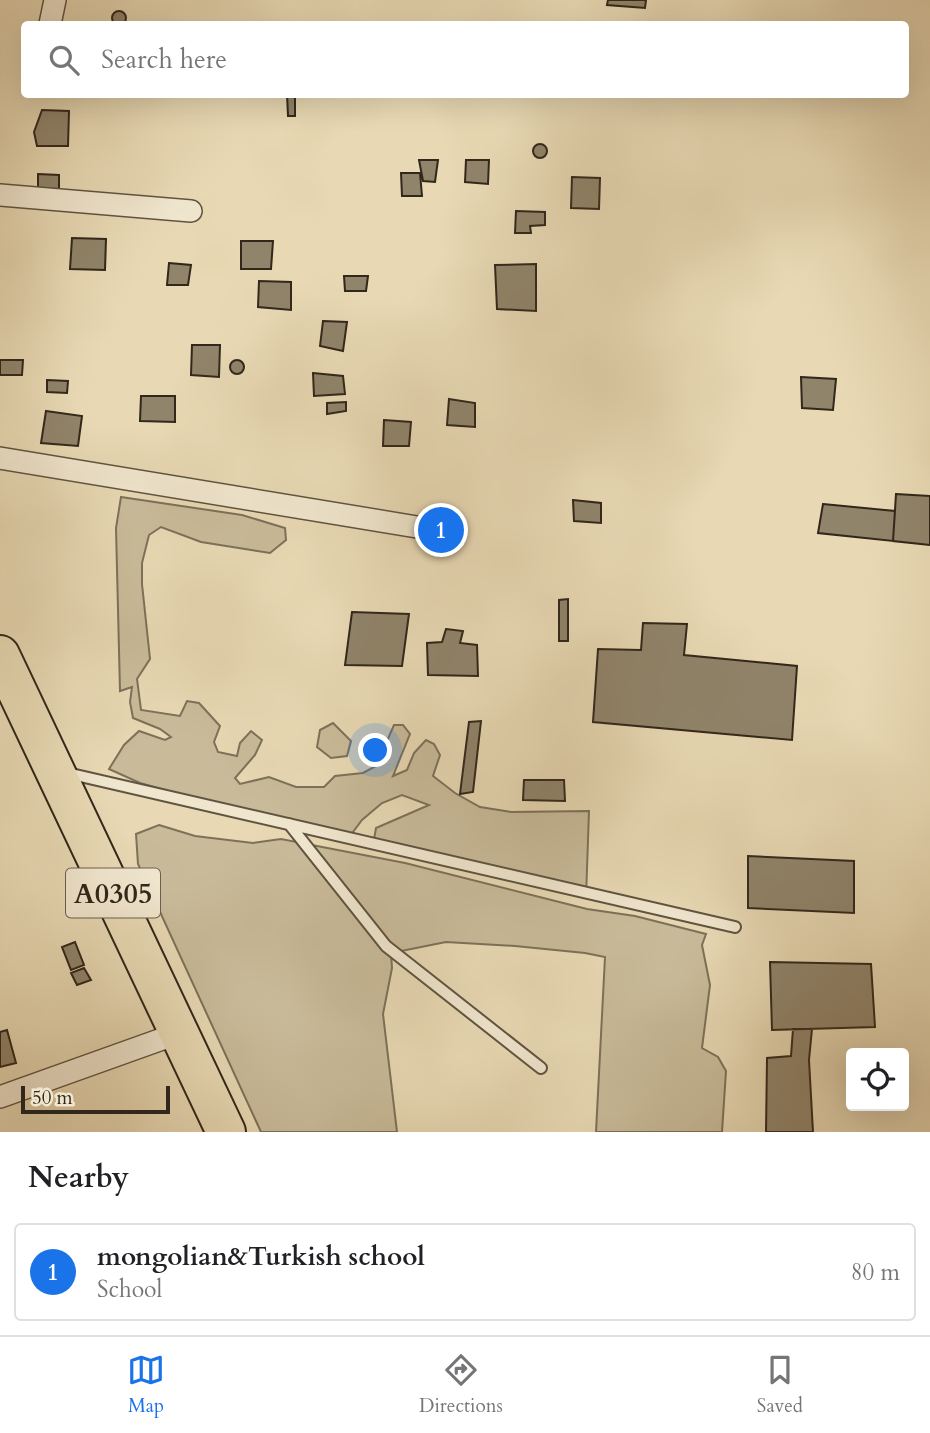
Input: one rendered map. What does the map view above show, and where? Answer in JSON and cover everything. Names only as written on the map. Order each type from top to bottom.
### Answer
[{"type":"highway","name":"A0305","points":[[0,655],[226,1132]]},
{"type":"street","points":[[50,21],[54,0]]},
{"type":"street","points":[[0,195],[191,211]]},
{"type":"street","points":[[0,458],[441,530]]},
{"type":"street","points":[[0,1097],[180,1032]]},
{"type":"lane","points":[[54,770],[735,927]]},
{"type":"lane","points":[[289,824],[386,946],[541,1069]]},
{"type":"shaded area","points":[[121,497],[242,515],[285,528],[286,540],[270,553],[201,542],[161,527],[149,535],[142,563],[142,584],[150,659],[137,679],[141,710],[180,716],[187,701],[199,703],[220,726],[214,742],[218,752],[237,756],[240,743],[251,731],[262,740],[255,755],[235,778],[240,784],[269,777],[296,787],[324,787],[335,776],[363,773],[376,766],[394,725],[403,725],[410,734],[393,776],[407,770],[414,753],[426,740],[434,744],[440,755],[433,776],[480,807],[511,812],[589,811],[586,898],[373,845],[376,828],[429,805],[402,795],[382,803],[362,820],[350,836],[330,836],[140,783],[109,769],[124,745],[139,731],[165,740],[171,737],[160,729],[133,718],[130,702],[132,687],[120,691],[116,528]]},
{"type":"shaded area","points":[[333,723],[351,741],[347,756],[331,758],[317,747],[320,730]]},
{"type":"shaded area","points":[[159,825],[195,836],[253,843],[281,839],[405,863],[587,909],[635,916],[706,934],[702,945],[710,985],[702,1048],[718,1057],[726,1071],[722,1132],[596,1132],[605,957],[515,946],[446,942],[391,953],[392,968],[383,1014],[397,1132],[261,1132],[138,864],[136,834]]},
{"type":"building","points":[[608,0],[646,0],[645,8],[607,5]]},
{"type":"building","points":[[116,11],[122,11],[126,15],[126,21],[112,21],[112,15]]},
{"type":"building","points":[[287,98],[295,98],[295,116],[288,116]]},
{"type":"building","points":[[42,110],[69,111],[68,146],[37,146],[34,132]]},
{"type":"building","points":[[537,144],[543,144],[547,151],[543,158],[537,158],[533,154],[533,148]]},
{"type":"building","points":[[419,160],[438,160],[435,182],[423,181]]},
{"type":"building","points":[[466,160],[489,160],[488,184],[465,182]]},
{"type":"building","points":[[401,173],[420,173],[422,196],[402,196]]},
{"type":"building","points":[[38,174],[59,175],[59,190],[38,190]]},
{"type":"building","points":[[572,177],[600,178],[599,209],[571,208]]},
{"type":"building","points":[[516,211],[545,212],[545,225],[530,226],[531,233],[515,233]]},
{"type":"building","points":[[72,238],[106,239],[105,270],[70,269]]},
{"type":"building","points":[[241,241],[273,241],[271,269],[241,269]]},
{"type":"building","points":[[169,263],[191,265],[188,285],[167,285]]},
{"type":"building","points":[[536,264],[536,311],[497,309],[495,265]]},
{"type":"building","points":[[344,276],[368,276],[366,291],[345,291]]},
{"type":"building","points":[[259,281],[291,282],[291,310],[258,307]]},
{"type":"building","points":[[323,321],[347,322],[343,351],[320,346]]},
{"type":"building","points":[[192,345],[220,345],[219,377],[191,375]]},
{"type":"building","points":[[0,360],[23,360],[22,375],[0,375]]},
{"type":"building","points":[[234,360],[240,360],[244,367],[240,374],[234,374],[230,370],[230,364]]},
{"type":"building","points":[[313,373],[343,376],[345,394],[314,396]]},
{"type":"building","points":[[801,377],[836,379],[833,410],[802,408]]},
{"type":"building","points":[[47,380],[68,381],[67,393],[47,392]]},
{"type":"building","points":[[141,396],[175,396],[175,422],[140,421]]},
{"type":"building","points":[[449,399],[475,403],[475,427],[447,425]]},
{"type":"building","points":[[346,402],[346,411],[327,414],[327,403]]},
{"type":"building","points":[[46,411],[82,416],[78,446],[41,443]]},
{"type":"building","points":[[384,420],[411,422],[409,446],[383,446]]},
{"type":"building","points":[[896,494],[930,496],[930,545],[893,541]]},
{"type":"building","points":[[573,500],[601,503],[601,523],[574,521]]},
{"type":"building","points":[[823,504],[895,511],[893,541],[818,533]]},
{"type":"building","points":[[568,599],[568,641],[559,641],[559,600]]},
{"type":"building","points":[[352,612],[409,614],[402,666],[345,665]]},
{"type":"building","points":[[643,623],[687,624],[684,655],[797,666],[792,740],[593,722],[598,649],[641,650]]},
{"type":"building","points":[[446,629],[463,631],[460,643],[477,645],[478,676],[428,675],[427,643],[442,642]]},
{"type":"building","points":[[481,721],[473,792],[460,794],[469,722]]},
{"type":"building","points":[[524,780],[564,780],[565,801],[523,800]]},
{"type":"building","points":[[748,856],[854,861],[854,913],[748,908]]},
{"type":"building","points":[[75,942],[84,965],[71,970],[62,947]]},
{"type":"building","points":[[770,962],[871,964],[875,1027],[772,1030]]},
{"type":"building","points":[[84,968],[91,980],[77,985],[71,973]]},
{"type":"building","points":[[793,1029],[812,1029],[809,1060],[813,1132],[766,1132],[767,1058],[791,1056]]},
{"type":"building","points":[[7,1030],[16,1063],[0,1067],[0,1032]]},
{"type":"place","name":"mongolian&Turkish school","points":[[441,530]]}]
